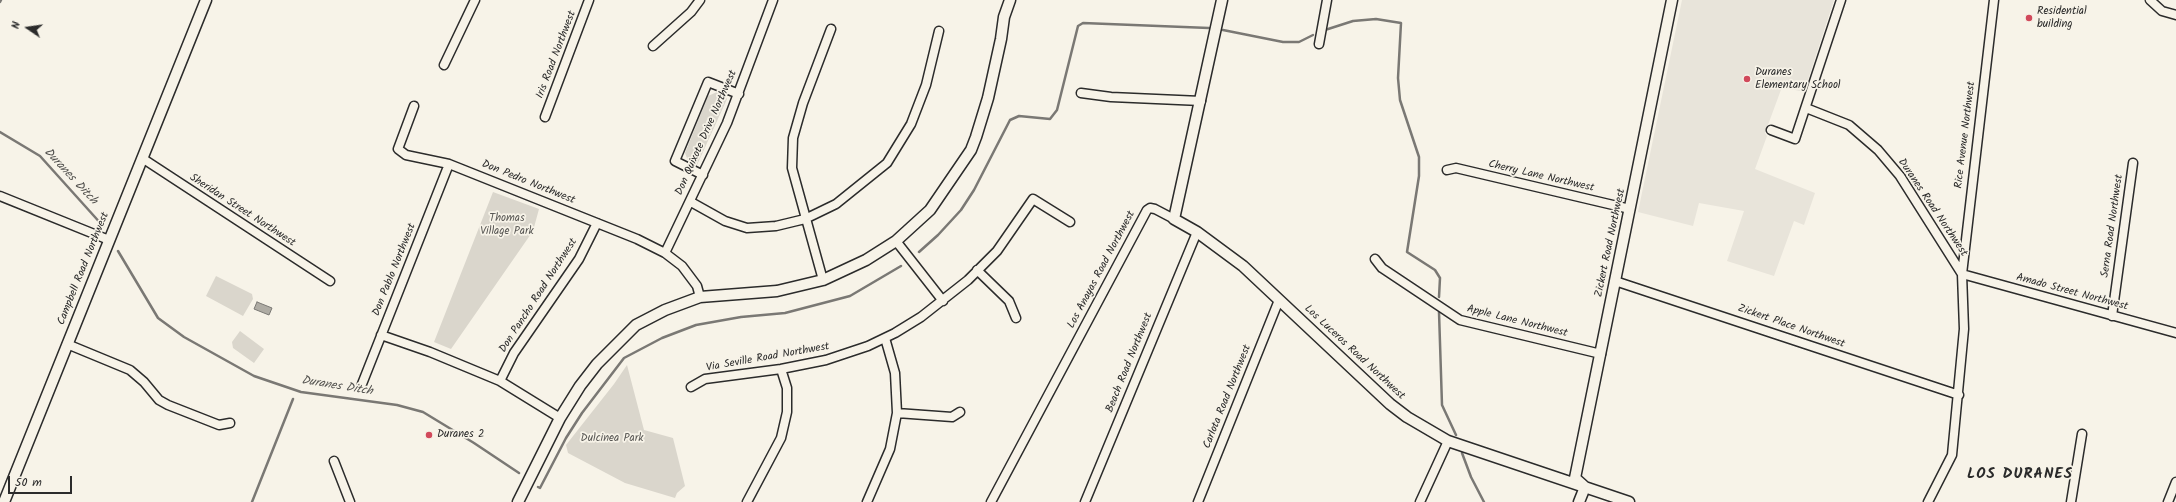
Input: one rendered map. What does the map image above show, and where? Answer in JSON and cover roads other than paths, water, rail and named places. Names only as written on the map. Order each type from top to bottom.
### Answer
[{"type":"street","name":"Campbell Road Northwest","points":[[4,502],[206,0]]},
{"type":"street","points":[[444,65],[475,0]]},
{"type":"street","name":"Iris Road Northwest","points":[[545,117],[589,0]]},
{"type":"street","points":[[653,46],[691,12],[700,0]]},
{"type":"street","name":"Don Quixote Drive Northwest","points":[[664,253],[703,175],[739,94],[773,0]]},
{"type":"street","points":[[1002,0],[1004,16]]},
{"type":"street","points":[[518,502],[560,418],[597,364],[636,325],[665,310],[700,297],[777,291],[823,280],[866,260],[896,241],[930,210],[971,150],[988,98],[1001,39],[1004,16],[1010,0]]},
{"type":"street","points":[[1174,218],[1201,101],[1222,0]]},
{"type":"street","points":[[1319,44],[1327,0]]},
{"type":"street","name":"Zickert Road Northwest","points":[[1585,487],[1575,478],[1672,0]]},
{"type":"street","points":[[1771,130],[1795,139],[1841,0]]},
{"type":"street","name":"Rice Avenue Northwest","points":[[1962,274],[1994,0]]},
{"type":"street","points":[[2150,0],[2162,12],[2176,15]]},
{"type":"street","points":[[823,280],[792,168],[792,138],[803,103],[831,29]]},
{"type":"street","points":[[690,202],[725,221],[747,228],[776,226],[805,219],[836,204],[887,163],[911,124],[926,86],[940,31]]},
{"type":"street","points":[[703,175],[675,161],[708,82],[739,94]]},
{"type":"street","points":[[1081,93],[1201,101]]},
{"type":"street","name":"Don Pedro Northwest","points":[[414,106],[398,149],[406,155],[448,164],[597,223],[664,253],[689,274],[697,286],[700,297]]},
{"type":"street","name":"Duranes Road Northwest","points":[[1806,108],[1849,125],[1878,150],[1900,176],[1962,274],[1964,329],[1959,395],[1952,455],[1928,502]]},
{"type":"street","name":"Sheridan Street Northwest","points":[[142,158],[330,281]]},
{"type":"street","name":"Don Pablo Northwest","points":[[362,384],[448,164]]},
{"type":"street","name":"Serna Road Northwest","points":[[2112,316],[2133,164]]},
{"type":"street","name":"Cherry Lane Northwest","points":[[1447,170],[1456,168],[1630,209]]},
{"type":"street","points":[[0,196],[109,240]]},
{"type":"street","name":"Via Seville Road Northwest","points":[[691,387],[705,379],[781,369],[826,360],[885,338],[921,317],[968,280],[997,251],[1033,199],[1070,222]]},
{"type":"street","name":"Los Anayas Road Northwest","points":[[991,502],[1147,210],[1150,208],[1155,209],[1174,218]]},
{"type":"street","name":"Los Luceros Road Northwest","points":[[1174,218],[1243,266],[1390,404],[1448,441],[1629,502]]},
{"type":"street","name":"Don Pancho Road Northwest","points":[[500,381],[514,353],[579,259],[597,223]]},
{"type":"street","name":"Beach Road Northwest","points":[[1085,502],[1196,232]]},
{"type":"street","points":[[896,241],[943,301]]},
{"type":"street","name":"Apple Lane Northwest","points":[[1375,259],[1382,268],[1460,320],[1601,354]]},
{"type":"street","points":[[977,270],[1009,301],[1016,318]]},
{"type":"street","name":"Amado Street Northwest","points":[[1962,274],[2176,333]]},
{"type":"street","name":"Zickert Place Northwest","points":[[1616,281],[1959,395]]},
{"type":"street","name":"Carlota Road Northwest","points":[[1198,502],[1279,300]]},
{"type":"street","points":[[381,335],[430,352],[500,381],[560,418]]},
{"type":"street","points":[[868,502],[890,449],[897,413],[895,373],[885,338]]},
{"type":"street","points":[[67,344],[130,370],[144,382],[158,400],[168,405],[219,425],[230,423]]},
{"type":"street","points":[[746,502],[780,438],[787,412],[787,388],[781,369]]},
{"type":"street","points":[[897,413],[952,417],[960,412]]},
{"type":"street","points":[[2070,502],[2082,434]]},
{"type":"street","points":[[1420,502],[1448,441]]},
{"type":"street","points":[[334,461],[350,502]]},
{"type":"street","points":[[2168,502],[2176,482]]},
{"type":"street","points":[[1579,502],[1585,487]]},
{"type":"waterway","points":[[1325,30],[1353,21],[1376,19],[1401,23],[1398,78],[1400,100],[1419,157],[1419,176],[1407,252],[1435,270],[1440,278],[1439,297]]},
{"type":"waterway","points":[[919,252],[938,235],[961,210],[974,190],[1010,120],[1019,116],[1050,119],[1057,110],[1078,26],[1083,23],[1209,28]]},
{"type":"waterway","points":[[1223,30],[1283,42],[1299,42],[1313,35]]},
{"type":"waterway","name":"Duranes Ditch","points":[[0,132],[40,156],[103,226]]},
{"type":"waterway","name":"Duranes Ditch","points":[[118,251],[158,318],[184,337],[254,376],[301,392],[397,405],[423,412],[519,473]]},
{"type":"waterway","points":[[538,487],[540,488],[566,438],[582,413],[624,358],[662,338],[696,325],[741,317],[785,313],[850,296],[901,266]]},
{"type":"waterway","points":[[1439,312],[1442,405],[1456,435]]},
{"type":"waterway","points":[[252,502],[293,399]]},
{"type":"waterway","points":[[1462,453],[1471,477],[1484,502]]},
{"type":"place","name":"Residential building","points":[[2029,18]]},
{"type":"place","name":"Duranes Elementary School","points":[[1747,79]]},
{"type":"place","name":"Duranes 2","points":[[429,435]]},
{"type":"district","name":"LOS DURANES","points":[[2020,475]]},
{"type":"park label","name":"Thomas Village Park","points":[[507,225]]},
{"type":"park label","name":"Dulcinea Park","points":[[612,439]]}]
